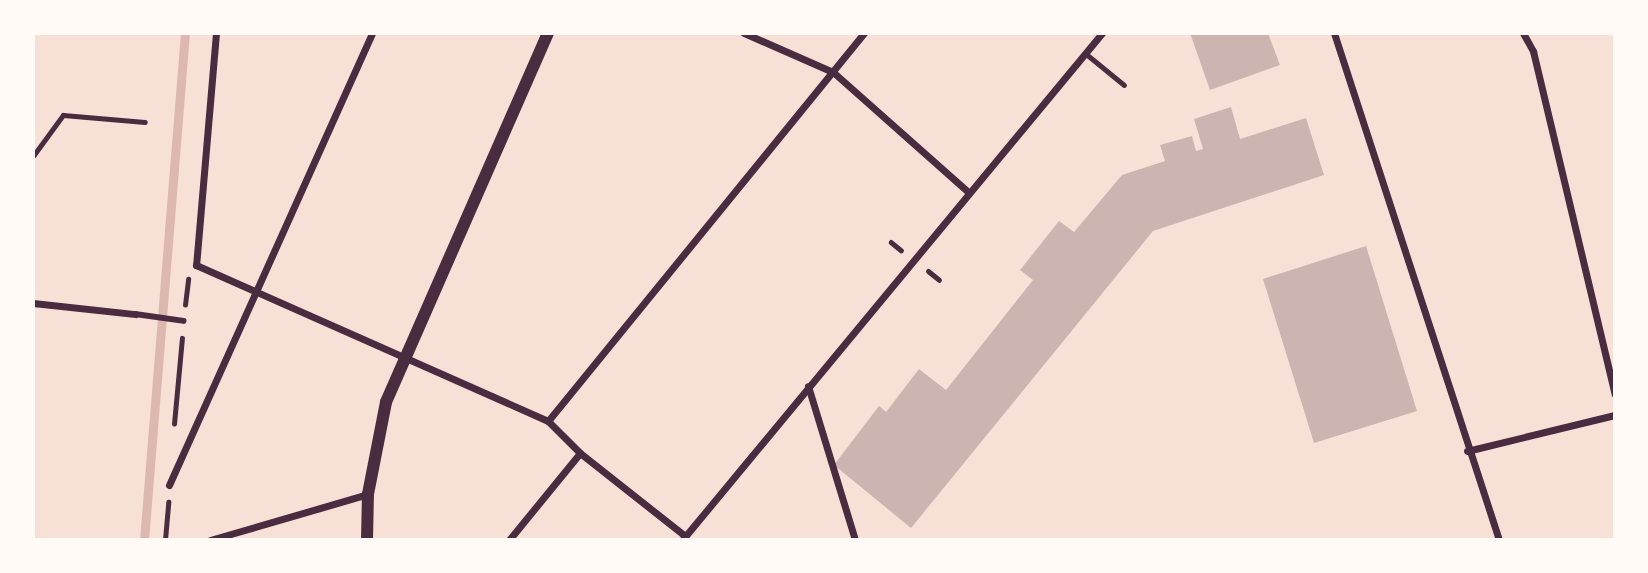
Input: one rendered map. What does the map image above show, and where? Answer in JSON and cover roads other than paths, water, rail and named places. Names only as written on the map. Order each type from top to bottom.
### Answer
[{"type":"street","points":[[216,33],[195,265],[548,421],[580,453],[684,538],[1102,33]]},
{"type":"street","points":[[169,485],[258,293],[372,33]]},
{"type":"street","points":[[367,540],[368,494],[386,402],[548,33]]},
{"type":"street","points":[[744,33],[833,72],[968,192]]},
{"type":"street","points":[[548,421],[864,33]]},
{"type":"street","points":[[1334,33],[1467,451],[1499,540]]},
{"type":"street","points":[[1523,33],[1532,51],[1615,394]]},
{"type":"street","points":[[33,303],[184,321]]},
{"type":"street","points":[[808,386],[855,540]]},
{"type":"street","points":[[1467,451],[1615,415]]},
{"type":"street","points":[[509,540],[580,453]]},
{"type":"street","points":[[210,540],[368,494]]},
{"type":"lane","points":[[1086,54],[1124,85]]},
{"type":"lane","points":[[33,156],[63,115],[145,122]]},
{"type":"lane","points":[[928,271],[939,280]]},
{"type":"waterway","points":[[144,540],[185,33]]}]
